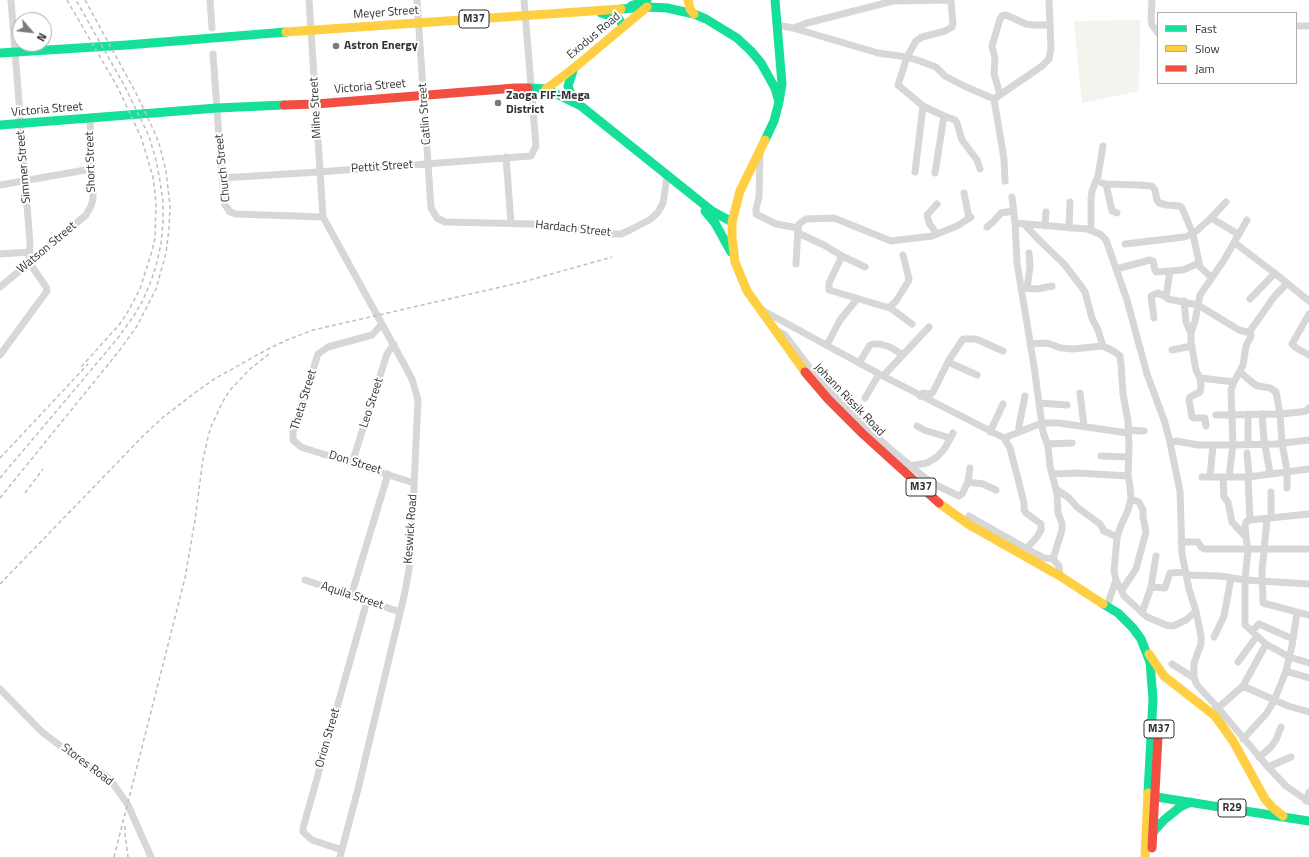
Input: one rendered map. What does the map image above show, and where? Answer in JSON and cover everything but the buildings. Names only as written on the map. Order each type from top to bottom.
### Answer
[{"type":"main road","name":"Exodus Road","points":[[546,89],[574,68],[623,26],[647,3],[656,0]]},
{"type":"main road","points":[[688,0],[690,9],[694,14]]},
{"type":"main road","name":"Johann Rissik Road","points":[[775,0],[782,84],[779,102],[774,121],[740,191],[732,222],[735,262],[747,291],[773,329],[828,399],[901,469],[946,508],[968,524],[1060,576],[1108,606],[1118,613],[1133,628],[1141,639],[1150,662],[1153,699],[1151,796]]},
{"type":"main road","name":"Meyer Street","points":[[52,50],[589,11],[626,8],[647,3],[694,14],[722,28],[737,38],[761,63],[775,88],[779,102]]},
{"type":"main road","points":[[589,11],[613,16],[618,19],[623,26]]},
{"type":"main road","name":"Meyer Street","points":[[0,53],[15,52]]},
{"type":"main road","points":[[574,68],[568,86],[570,92],[581,106]]},
{"type":"main road","name":"Victoria Street","points":[[0,126],[217,108],[316,104],[515,88],[546,89],[581,106],[605,124],[667,177],[716,214],[732,222]]},
{"type":"main road","points":[[700,202],[725,240],[735,262]]},
{"type":"main road","name":"Victoria Street","points":[[700,202],[723,212],[734,213]]},
{"type":"main road","points":[[1146,650],[1164,676],[1214,710],[1215,716],[1233,741],[1259,790],[1272,807],[1283,816]]},
{"type":"main road","points":[[1151,796],[1154,832],[1152,857]]},
{"type":"main road","points":[[1145,857],[1151,796]]},
{"type":"main road","name":"R29","points":[[1151,796],[1283,816],[1309,822]]},
{"type":"main road","points":[[1154,832],[1164,820],[1180,807],[1192,802]]},
{"type":"street","name":"Simmer Street","points":[[11,0],[12,13]]},
{"type":"street","points":[[210,0],[212,28]]},
{"type":"street","name":"Milne Street","points":[[309,0],[323,217]]},
{"type":"street","name":"Catlin Street","points":[[417,0],[431,208],[438,218],[445,222]]},
{"type":"street","points":[[524,0],[531,88]]},
{"type":"street","points":[[793,28],[807,23],[893,2],[951,0],[952,27],[945,31],[919,39],[912,46],[898,85],[923,106],[955,120],[962,140],[977,160],[980,168]]},
{"type":"street","points":[[994,99],[1046,63],[1051,51],[1049,0]]},
{"type":"street","points":[[1152,0],[1151,20],[1152,25],[1157,32]]},
{"type":"street","points":[[1000,94],[994,74],[995,58],[992,46],[998,23],[1002,16],[1006,15],[1015,20],[1034,25],[1050,25]]},
{"type":"street","points":[[778,26],[793,28],[878,53],[907,57],[936,68],[952,80],[994,99]]},
{"type":"street","points":[[1297,26],[1309,26]]},
{"type":"street","name":"Simmer Street","points":[[15,52],[30,252],[29,262]]},
{"type":"street","name":"Church Street","points":[[213,54],[222,178],[226,205],[230,212],[236,214],[323,217]]},
{"type":"street","name":"Pettit Street","points":[[222,178],[531,156],[536,146],[531,88]]},
{"type":"street","points":[[994,99],[1004,159],[1005,181]]},
{"type":"street","points":[[915,172],[923,106]]},
{"type":"street","points":[[935,173],[944,116]]},
{"type":"street","name":"Short Street","points":[[90,118],[93,199],[91,206]]},
{"type":"street","points":[[1091,230],[1091,200],[1098,176],[1103,146]]},
{"type":"street","points":[[760,149],[759,197],[756,214],[776,224],[798,230],[842,256],[865,267]]},
{"type":"street","points":[[506,157],[511,223]]},
{"type":"street","points":[[0,185],[91,169]]},
{"type":"street","name":"Hardach Street","points":[[445,222],[511,223],[620,234],[650,219],[658,212],[663,203],[667,177]]},
{"type":"street","points":[[1096,182],[1106,184],[1152,186],[1159,202],[1167,205],[1180,206],[1193,234],[1200,267],[1211,277]]},
{"type":"street","points":[[1106,184],[1112,211],[1117,213]]},
{"type":"street","points":[[796,264],[798,230],[800,224],[806,219],[834,218],[891,241],[932,236],[957,226],[970,217],[964,193]]},
{"type":"street","points":[[1012,197],[1017,263],[1024,288],[1030,344],[1043,432],[1047,444],[1050,466],[1056,489],[1058,513],[1062,526],[1053,559]]},
{"type":"street","points":[[1069,228],[1070,202]]},
{"type":"street","points":[[1124,244],[1184,237],[1193,234],[1226,202]]},
{"type":"street","points":[[936,234],[928,222],[927,215],[937,204]]},
{"type":"street","name":"Watson Street","points":[[0,287],[86,215],[91,206]]},
{"type":"street","points":[[988,227],[1001,213],[1013,211]]},
{"type":"street","points":[[1045,226],[1046,212]]},
{"type":"street","name":"Keswick Road","points":[[323,217],[394,344],[412,379],[418,400],[408,569],[400,612],[341,854]]},
{"type":"street","points":[[1211,218],[1238,234]]},
{"type":"street","points":[[1191,333],[1200,295],[1235,243],[1238,234],[1247,220]]},
{"type":"street","points":[[1015,223],[1091,230],[1100,234],[1106,240],[1127,300],[1147,374],[1164,420],[1180,491],[1181,542],[1186,574],[1201,636],[1201,644],[1194,663],[1194,678]]},
{"type":"street","points":[[1025,225],[1064,264],[1085,292],[1090,313],[1098,330],[1103,346]]},
{"type":"street","points":[[1235,243],[1309,301]]},
{"type":"street","points":[[0,254],[30,252]]},
{"type":"street","points":[[1024,288],[1030,267],[1029,253]]},
{"type":"street","points":[[889,307],[896,301],[909,279],[903,255]]},
{"type":"street","points":[[842,256],[829,283],[829,290],[889,307],[912,324]]},
{"type":"street","points":[[1116,269],[1150,260],[1153,261],[1154,270],[1156,272],[1183,270],[1199,263]]},
{"type":"street","points":[[0,355],[47,291],[46,287],[29,262]]},
{"type":"street","points":[[1166,297],[1170,271]]},
{"type":"street","points":[[1250,299],[1275,273]]},
{"type":"street","points":[[1246,537],[1232,522],[1228,502],[1224,497],[1226,477],[1233,446],[1231,390],[1243,365],[1246,346],[1251,336],[1250,331],[1274,297],[1287,283]]},
{"type":"street","points":[[1024,288],[1037,289],[1052,286]]},
{"type":"street","points":[[1154,318],[1152,296],[1158,293],[1170,300],[1184,301],[1198,305],[1239,330],[1244,332],[1250,331]]},
{"type":"street","points":[[827,345],[838,324],[857,299]]},
{"type":"street","points":[[1184,301],[1186,322],[1191,333],[1196,370],[1200,378],[1200,390],[1190,397],[1189,400],[1193,418],[1205,418],[1206,426]]},
{"type":"street","points":[[759,308],[920,396],[1004,438],[1010,448],[1024,503],[1024,510],[1041,524],[1041,530],[1037,537],[1026,549]]},
{"type":"street","points":[[1309,314],[1292,344],[1309,355]]},
{"type":"street","name":"Theta Street","points":[[296,443],[293,440],[293,432],[317,357],[320,352],[328,348],[372,335],[382,324]]},
{"type":"street","points":[[865,398],[881,375],[903,355],[929,327]]},
{"type":"street","points":[[773,329],[785,335],[819,380],[860,422],[925,478],[959,496],[962,494],[968,482],[970,468]]},
{"type":"street","points":[[920,396],[923,393],[931,394],[933,392],[948,362],[963,339],[976,339],[1003,351]]},
{"type":"street","points":[[1030,344],[1047,342],[1061,348],[1073,349],[1103,346],[1118,354],[1121,360],[1122,394],[1128,421],[1128,476],[1131,499],[1117,537],[1114,571],[1116,580],[1124,596],[1147,617],[1158,623],[1174,626],[1186,620],[1196,611]]},
{"type":"street","name":"Leo Street","points":[[352,463],[388,354],[394,344]]},
{"type":"street","points":[[859,363],[870,345],[873,344],[880,344],[890,347],[903,355]]},
{"type":"street","points":[[1172,350],[1192,346]]},
{"type":"street","points":[[948,362],[977,375]]},
{"type":"street","points":[[1240,372],[1254,384],[1270,388],[1276,392],[1287,471],[1287,488]]},
{"type":"street","points":[[1200,378],[1234,382]]},
{"type":"street","points":[[1080,393],[1084,426]]},
{"type":"street","points":[[1019,432],[1025,396]]},
{"type":"street","points":[[1039,403],[1067,405]]},
{"type":"street","points":[[990,432],[1003,404]]},
{"type":"street","points":[[1216,415],[1280,414],[1306,411],[1309,408]]},
{"type":"street","points":[[1248,414],[1248,445]]},
{"type":"street","points":[[1262,414],[1270,473]]},
{"type":"street","points":[[1004,438],[1042,423],[1059,423],[1128,431],[1144,431]]},
{"type":"street","points":[[901,469],[927,463],[933,460],[941,453],[951,436],[924,430],[917,426]]},
{"type":"street","points":[[1170,443],[1176,441],[1233,446],[1309,440]]},
{"type":"street","name":"Don Street","points":[[296,443],[301,447],[414,483]]},
{"type":"street","points":[[1047,444],[1072,443]]},
{"type":"street","points":[[1210,477],[1213,445]]},
{"type":"street","points":[[1247,453],[1250,520]]},
{"type":"street","points":[[1101,456],[1128,457]]},
{"type":"street","points":[[1202,477],[1249,477],[1287,471],[1309,470]]},
{"type":"street","points":[[1053,474],[1079,473],[1128,476]]},
{"type":"street","points":[[351,596],[388,474]]},
{"type":"street","points":[[968,482],[983,484],[996,490]]},
{"type":"street","points":[[1056,489],[1070,498],[1077,507],[1100,524],[1104,531],[1117,537]]},
{"type":"street","points":[[1271,492],[1262,571],[1263,603],[1309,615]]},
{"type":"street","points":[[1122,590],[1136,569],[1146,532],[1143,510],[1139,502],[1131,499]]},
{"type":"street","points":[[1309,514],[1250,520],[1246,522],[1245,526],[1248,550],[1245,580],[1245,625],[1266,644],[1289,658],[1309,663]]},
{"type":"street","points":[[969,516],[1026,549],[1044,558],[1053,559],[1059,566],[1060,576]]},
{"type":"street","points":[[1181,542],[1198,542],[1204,549],[1309,549]]},
{"type":"street","points":[[1142,613],[1151,587],[1156,556]]},
{"type":"street","points":[[1151,587],[1165,588],[1170,573],[1172,572],[1245,580],[1309,584]]},
{"type":"street","points":[[1214,637],[1224,616],[1231,578]]},
{"type":"street","name":"Aquila Street","points":[[304,580],[400,612]]},
{"type":"street","points":[[1108,606],[1116,580]]},
{"type":"street","name":"Orion Street","points":[[341,854],[312,840],[303,832],[302,828],[367,601]]},
{"type":"street","points":[[1243,739],[1266,714],[1274,701],[1286,671],[1297,613]]},
{"type":"street","points":[[1238,662],[1255,634],[1258,624],[1293,639]]},
{"type":"street","points":[[1214,710],[1243,686],[1266,644]]},
{"type":"street","points":[[1172,664],[1194,678],[1214,710],[1286,786],[1308,801],[1309,792]]},
{"type":"street","points":[[1286,671],[1309,678]]},
{"type":"street","points":[[1243,686],[1274,701],[1309,712]]},
{"type":"street","name":"Stores Road","points":[[0,689],[42,732],[112,782],[128,805],[151,857]]},
{"type":"street","points":[[1259,757],[1270,748],[1276,740],[1281,727]]},
{"type":"street","points":[[1268,767],[1291,757]]},
{"type":"shaded area","points":[[1140,20],[1139,91],[1082,103],[1074,21]]},
{"type":"railway","points":[[67,0],[117,86],[141,137],[153,177],[156,202],[155,238],[140,289],[119,325],[81,367]]},
{"type":"railway","points":[[0,478],[118,338],[135,314],[151,281],[161,244],[163,202],[156,160],[149,136],[124,85],[76,0]]},
{"type":"railway","points":[[0,498],[119,351],[137,326],[156,289],[166,253],[170,206],[166,171],[160,147],[136,93],[85,0]]},
{"type":"railway","points":[[0,584],[162,418],[216,378],[268,349],[313,330],[523,282],[612,257]]},
{"type":"railway","points":[[114,857],[185,578],[195,520],[203,459],[210,429],[230,390],[250,369],[269,354]]},
{"type":"railway","points":[[0,458],[88,364]]},
{"type":"railway","points":[[25,493],[43,469]]},
{"type":"railway","points":[[125,826],[128,857]]},
{"type":"traffic: fast","points":[[631,6],[647,0]]},
{"type":"traffic: fast","points":[[775,0],[782,84],[779,102]]},
{"type":"traffic: fast","points":[[621,9],[647,7],[667,8],[694,14],[706,19],[737,38],[761,63],[775,88],[779,102],[774,121],[765,140]]},
{"type":"traffic: fast","points":[[601,13],[619,19],[623,26]]},
{"type":"traffic: fast","points":[[0,53],[127,45],[286,32]]},
{"type":"traffic: fast","points":[[574,68],[568,86],[570,92],[578,102]]},
{"type":"traffic: fast","points":[[528,88],[546,89],[581,106],[712,211],[732,222]]},
{"type":"traffic: fast","points":[[0,125],[217,108],[284,105]]},
{"type":"traffic: fast","points":[[705,211],[715,223],[731,252]]},
{"type":"traffic: fast","points":[[1103,604],[1118,613],[1133,628],[1141,639],[1150,662],[1153,699],[1148,793]]},
{"type":"traffic: fast","points":[[1150,796],[1309,821]]},
{"type":"traffic: fast","points":[[1153,832],[1164,820],[1180,807],[1191,802]]},
{"type":"traffic: slow","points":[[688,0],[690,9],[694,14]]},
{"type":"traffic: slow","points":[[546,89],[574,68],[647,7]]},
{"type":"traffic: slow","points":[[286,32],[621,9]]},
{"type":"traffic: slow","points":[[765,140],[740,191],[732,222],[735,262],[747,291],[805,372]]},
{"type":"traffic: slow","points":[[939,503],[968,524],[1060,576],[1103,604]]},
{"type":"traffic: slow","points":[[1149,654],[1164,676],[1215,716],[1233,741],[1265,799],[1283,816]]},
{"type":"traffic: slow","points":[[1145,857],[1148,793]]},
{"type":"traffic: jam","points":[[284,105],[316,104],[528,88]]},
{"type":"traffic: jam","points":[[805,372],[828,399],[863,434],[939,503]]},
{"type":"traffic: jam","points":[[1152,848],[1158,737]]},
{"type":"place","name":"Astron Energy","points":[[336,46]]},
{"type":"place","name":"Zaoga FIF-Mega District","points":[[498,103]]}]
